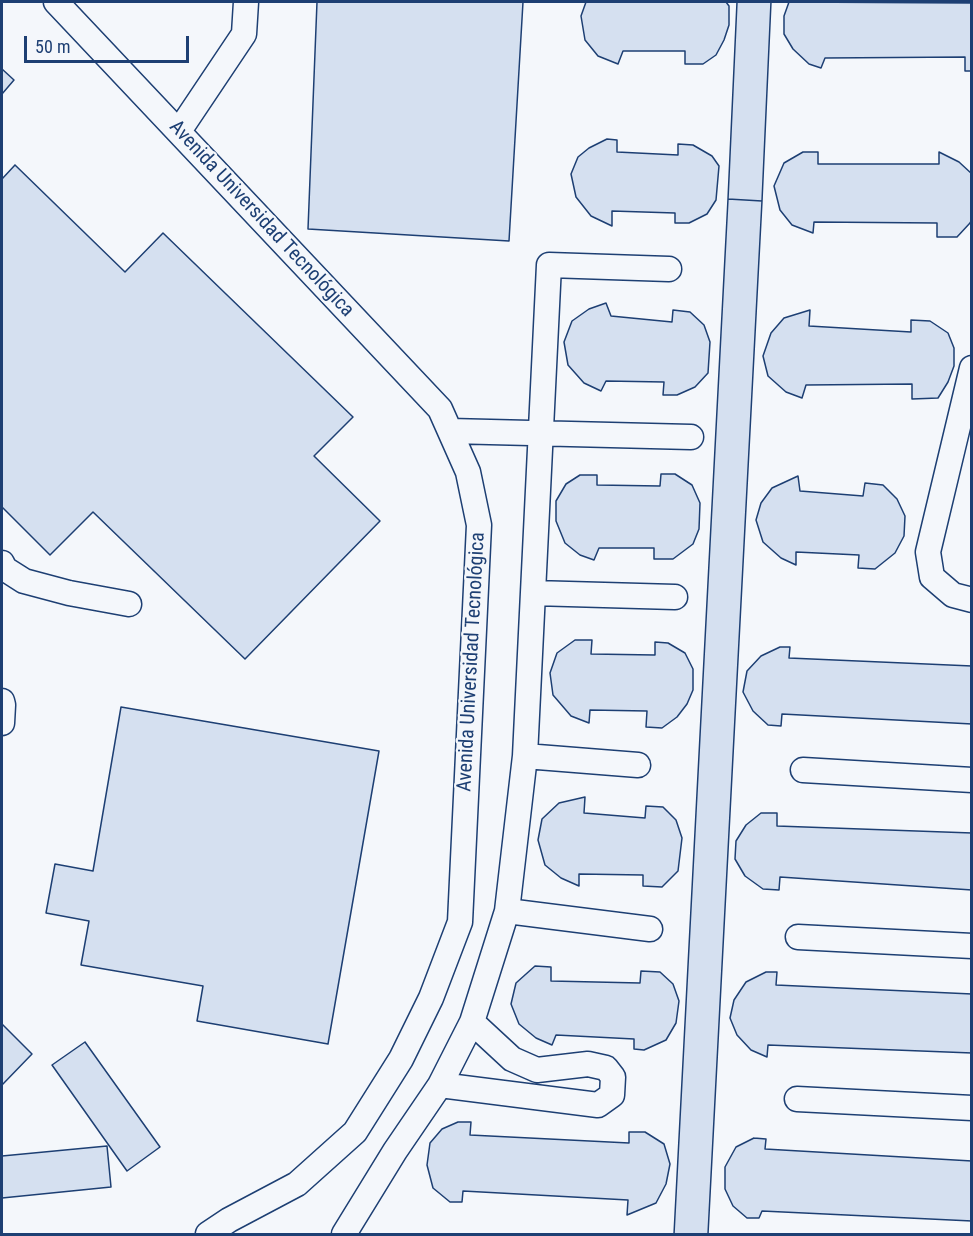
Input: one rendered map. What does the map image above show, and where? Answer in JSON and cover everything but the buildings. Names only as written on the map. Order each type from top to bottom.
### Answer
[{"type":"street","name":"Avenida Universidad Tecnológica","points":[[56,2],[440,409],[468,472],[478,525],[460,922],[431,998],[401,1059],[355,1132],[297,1184],[229,1220],[208,1234]]},
{"type":"street","points":[[179,131],[244,34],[246,2]]},
{"type":"street","points":[[344,1234],[395,1151],[440,1085],[472,1022],[507,911],[525,756],[549,265],[669,268]]},
{"type":"street","points":[[972,368],[928,552],[932,577],[953,595],[972,600]]},
{"type":"street","points":[[450,431],[691,437]]},
{"type":"street","points":[[2,563],[5,570],[24,581],[69,593],[129,604]]},
{"type":"street","points":[[533,593],[675,597]]},
{"type":"street","points":[[2,701],[2,723]]},
{"type":"street","points":[[525,756],[638,765]]},
{"type":"street","points":[[802,770],[972,780]]},
{"type":"street","points":[[507,911],[650,929]]},
{"type":"street","points":[[798,937],[972,946]]},
{"type":"street","points":[[440,1085],[598,1105],[612,1095],[613,1077],[606,1068],[588,1064],[537,1070],[512,1059],[472,1022]]},
{"type":"street","points":[[797,1099],[972,1108]]}]
